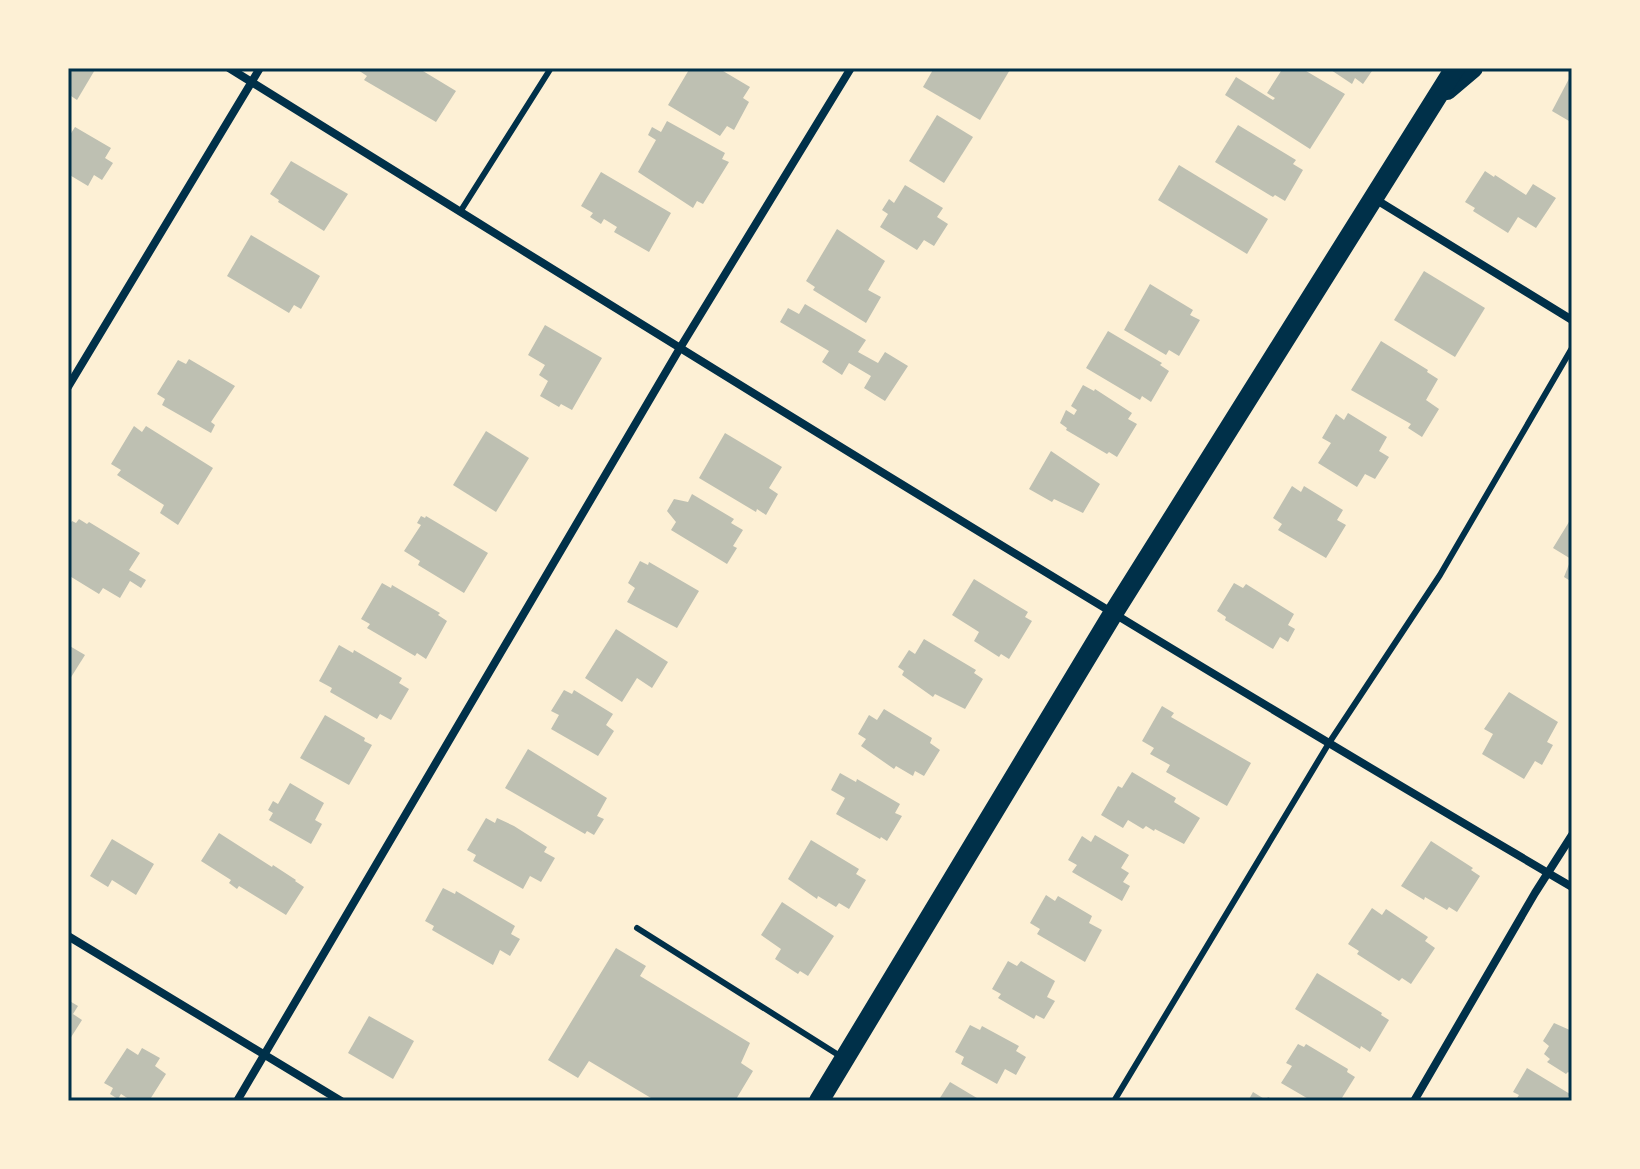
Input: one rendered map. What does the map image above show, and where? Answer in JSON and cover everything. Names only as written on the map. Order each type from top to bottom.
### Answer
[{"type":"main road","points":[[819,1101],[1114,612],[1455,68]]},
{"type":"main road","points":[[1438,98],[1473,68]]},
{"type":"street","points":[[229,68],[680,348],[1329,743],[1572,887]]},
{"type":"street","points":[[68,387],[260,68]]},
{"type":"street","points":[[237,1101],[680,348],[851,68]]},
{"type":"street","points":[[1375,199],[1572,320]]},
{"type":"street","points":[[1414,1101],[1572,835]]},
{"type":"street","points":[[68,936],[341,1101]]},
{"type":"lane","points":[[460,212],[551,68]]},
{"type":"lane","points":[[1114,1101],[1329,743],[1440,575],[1572,348]]},
{"type":"lane","points":[[637,928],[844,1059]]},
{"type":"building","points":[[68,68],[96,68],[77,100],[68,94]]},
{"type":"building","points":[[418,68],[456,91],[436,122],[364,80],[367,76],[358,70]]},
{"type":"building","points":[[690,68],[718,68],[750,87],[743,98],[749,102],[734,130],[727,126],[720,136],[668,105]]},
{"type":"building","points":[[934,68],[1011,68],[980,120],[923,87]]},
{"type":"building","points":[[1283,68],[1301,68],[1345,94],[1310,149],[1225,95],[1236,77],[1273,100],[1275,98],[1267,93]]},
{"type":"building","points":[[1328,68],[1374,68],[1363,84],[1355,78],[1352,84]]},
{"type":"building","points":[[1572,73],[1572,117],[1569,121],[1552,111]]},
{"type":"building","points":[[937,115],[973,137],[944,183],[909,161]]},
{"type":"building","points":[[667,121],[725,153],[722,159],[729,162],[703,204],[697,201],[693,208],[638,172],[656,140],[648,135],[652,127],[661,132]]},
{"type":"building","points":[[1238,125],[1296,160],[1293,164],[1303,170],[1285,201],[1215,162]]},
{"type":"building","points":[[75,127],[111,148],[105,158],[113,163],[102,180],[94,175],[88,186],[68,174],[68,138]]},
{"type":"building","points":[[291,161],[348,194],[324,231],[270,194]]},
{"type":"building","points":[[1179,165],[1268,219],[1247,254],[1158,200]]},
{"type":"building","points":[[1485,171],[1526,195],[1533,184],[1556,198],[1536,228],[1518,217],[1508,233],[1473,211],[1475,208],[1465,202]]},
{"type":"building","points":[[601,172],[671,213],[649,252],[614,232],[617,227],[604,219],[601,224],[590,217],[593,213],[581,206]]},
{"type":"building","points":[[905,185],[943,208],[937,217],[948,224],[934,246],[924,240],[917,250],[880,227],[888,214],[882,210],[889,199],[894,203]]},
{"type":"building","points":[[837,229],[885,261],[868,290],[881,297],[866,323],[813,290],[815,287],[806,281]]},
{"type":"building","points":[[251,235],[320,276],[301,309],[294,305],[289,313],[227,276]]},
{"type":"building","points":[[1424,271],[1485,308],[1455,357],[1394,320]]},
{"type":"building","points":[[1150,284],[1193,310],[1190,315],[1200,320],[1179,356],[1169,350],[1166,355],[1124,330]]},
{"type":"building","points":[[805,304],[866,340],[858,352],[878,363],[885,352],[908,366],[885,401],[864,388],[871,376],[849,363],[842,375],[822,362],[829,351],[780,322],[788,308],[799,314]]},
{"type":"building","points":[[545,325],[602,358],[572,410],[561,404],[559,407],[540,396],[548,381],[539,375],[545,365],[528,355]]},
{"type":"building","points":[[1108,331],[1162,363],[1160,365],[1169,371],[1151,402],[1142,396],[1140,400],[1086,368]]},
{"type":"building","points":[[1381,341],[1438,379],[1426,400],[1439,409],[1422,437],[1408,428],[1411,424],[1351,390]]},
{"type":"building","points":[[189,359],[235,386],[211,422],[215,425],[211,433],[162,405],[165,399],[157,394],[178,360],[186,364]]},
{"type":"building","points":[[1083,385],[1095,389],[1132,413],[1128,419],[1137,424],[1117,457],[1066,430],[1060,423],[1066,410],[1074,415],[1077,410],[1071,406]]},
{"type":"building","points":[[1348,413],[1387,437],[1379,451],[1389,457],[1375,479],[1365,474],[1357,487],[1318,463],[1331,443],[1322,438],[1336,414],[1344,420]]},
{"type":"building","points":[[134,426],[142,432],[146,426],[213,468],[178,525],[160,513],[164,505],[117,475],[121,470],[111,464]]},
{"type":"building","points":[[486,431],[529,458],[496,512],[453,485]]},
{"type":"building","points":[[725,433],[782,467],[769,488],[778,494],[766,515],[699,478]]},
{"type":"building","points":[[1051,451],[1100,484],[1083,513],[1054,499],[1052,502],[1029,489]]},
{"type":"building","points":[[1292,486],[1301,492],[1304,486],[1343,510],[1337,520],[1346,525],[1326,558],[1278,530],[1282,524],[1273,518]]},
{"type":"building","points":[[692,494],[734,519],[731,523],[743,530],[727,564],[671,530],[676,522],[667,511],[674,499],[688,502]]},
{"type":"building","points":[[421,516],[426,516],[488,553],[464,593],[418,565],[420,561],[404,551],[421,525],[417,523]]},
{"type":"building","points":[[1572,517],[1572,582],[1564,577],[1571,559],[1553,548]]},
{"type":"building","points":[[79,519],[140,553],[129,570],[146,580],[141,588],[130,581],[120,598],[103,588],[99,594],[68,575],[68,528],[72,521],[76,523]]},
{"type":"building","points":[[640,561],[648,565],[649,562],[699,591],[677,628],[627,602],[635,588],[628,583]]},
{"type":"building","points":[[974,579],[1028,612],[1025,617],[1032,621],[1009,659],[1001,654],[999,657],[974,641],[979,632],[952,615]]},
{"type":"building","points":[[382,583],[391,588],[392,585],[440,613],[438,615],[447,621],[426,659],[417,653],[415,656],[367,628],[370,624],[361,619]]},
{"type":"building","points":[[1234,583],[1243,588],[1246,584],[1294,614],[1288,625],[1295,629],[1288,642],[1280,637],[1273,649],[1225,620],[1226,617],[1217,611]]},
{"type":"building","points":[[616,629],[668,662],[652,688],[637,678],[622,702],[585,678]]},
{"type":"building","points":[[924,639],[976,670],[974,673],[983,679],[965,709],[935,694],[933,697],[902,675],[904,671],[898,667],[909,650],[915,654]]},
{"type":"building","points":[[68,645],[85,655],[68,682]]},
{"type":"building","points":[[339,645],[353,653],[354,650],[402,678],[399,683],[409,689],[391,720],[380,714],[377,719],[330,692],[332,688],[319,681]]},
{"type":"building","points":[[564,690],[572,694],[574,690],[613,714],[606,725],[614,731],[598,756],[551,729],[559,715],[551,711]]},
{"type":"building","points":[[1509,692],[1558,722],[1547,742],[1553,745],[1542,765],[1535,761],[1524,779],[1482,754],[1493,734],[1484,729]]},
{"type":"building","points":[[1162,706],[1174,713],[1171,717],[1251,763],[1227,806],[1166,772],[1170,765],[1150,754],[1154,748],[1142,741]]},
{"type":"building","points":[[884,709],[932,738],[930,743],[940,750],[924,776],[915,771],[913,776],[896,766],[894,769],[861,746],[866,739],[858,734],[869,715],[877,720]]},
{"type":"building","points":[[325,715],[372,745],[349,785],[300,758]]},
{"type":"building","points":[[528,749],[607,798],[597,816],[604,819],[594,835],[587,831],[585,834],[505,788]]},
{"type":"building","points":[[1132,772],[1176,798],[1174,802],[1200,818],[1184,844],[1128,820],[1123,828],[1101,815],[1118,786],[1122,788]]},
{"type":"building","points":[[840,773],[856,782],[857,779],[900,804],[895,813],[902,816],[887,841],[836,814],[845,798],[831,790]]},
{"type":"building","points":[[290,783],[324,803],[315,820],[322,824],[311,844],[269,820],[273,813],[268,810],[273,801],[278,804]]},
{"type":"building","points":[[486,818],[495,823],[497,818],[514,826],[547,847],[544,852],[555,858],[541,882],[530,876],[523,889],[473,861],[476,855],[467,850]]},
{"type":"building","points":[[219,833],[304,887],[286,915],[239,886],[237,889],[229,883],[231,880],[201,861]]},
{"type":"building","points":[[1095,835],[1129,855],[1121,868],[1129,873],[1123,882],[1130,886],[1122,901],[1072,872],[1077,865],[1068,860],[1082,836],[1091,842]]},
{"type":"building","points":[[112,839],[154,864],[136,895],[112,880],[108,887],[90,876]]},
{"type":"building","points":[[811,840],[859,869],[856,874],[866,880],[849,909],[839,903],[836,907],[818,896],[817,899],[788,879]]},
{"type":"building","points":[[1431,841],[1473,868],[1471,870],[1480,876],[1457,912],[1449,907],[1447,910],[1425,897],[1424,900],[1401,886]]},
{"type":"building","points":[[443,888],[455,894],[456,891],[515,926],[511,934],[520,939],[510,956],[500,950],[493,965],[432,930],[434,926],[425,921]]},
{"type":"building","points":[[1046,895],[1055,901],[1058,896],[1092,916],[1089,923],[1102,930],[1085,962],[1037,934],[1040,929],[1030,923]]},
{"type":"building","points":[[782,902],[834,936],[808,976],[800,971],[798,974],[775,959],[781,949],[761,935]]},
{"type":"building","points":[[1372,908],[1382,915],[1386,909],[1428,937],[1425,941],[1435,948],[1411,984],[1402,978],[1399,981],[1357,954],[1359,951],[1348,944]]},
{"type":"building","points":[[616,948],[646,966],[640,976],[750,1043],[741,1063],[753,1071],[735,1101],[656,1101],[589,1061],[578,1078],[548,1060]]},
{"type":"building","points":[[1008,961],[1017,966],[1021,961],[1055,981],[1047,997],[1055,1001],[1044,1019],[1036,1015],[1034,1019],[998,998],[1001,994],[992,989]]},
{"type":"building","points":[[1317,973],[1389,1020],[1370,1052],[1295,1009]]},
{"type":"building","points":[[68,1000],[78,1006],[73,1014],[82,1020],[68,1042]]},
{"type":"building","points":[[369,1016],[414,1041],[393,1079],[348,1053]]},
{"type":"building","points":[[1554,1023],[1572,1031],[1572,1074],[1566,1074],[1547,1062],[1550,1059],[1544,1054],[1549,1046],[1543,1041]]},
{"type":"building","points":[[970,1025],[980,1030],[982,1026],[1019,1046],[1016,1051],[1026,1057],[1016,1075],[1005,1069],[997,1084],[961,1064],[964,1057],[955,1052]]},
{"type":"building","points":[[1298,1044],[1304,1047],[1306,1044],[1348,1069],[1347,1072],[1355,1077],[1340,1101],[1312,1101],[1281,1083],[1292,1066],[1286,1063]]},
{"type":"building","points":[[127,1048],[138,1055],[142,1048],[160,1058],[155,1066],[166,1074],[149,1101],[132,1101],[121,1094],[118,1099],[110,1094],[113,1088],[104,1083]]},
{"type":"building","points":[[1527,1068],[1570,1094],[1568,1097],[1572,1101],[1515,1101],[1519,1095],[1513,1092]]},
{"type":"building","points":[[950,1082],[982,1101],[938,1101]]},
{"type":"building","points":[[1253,1092],[1266,1100],[1268,1097],[1275,1101],[1248,1101]]}]
